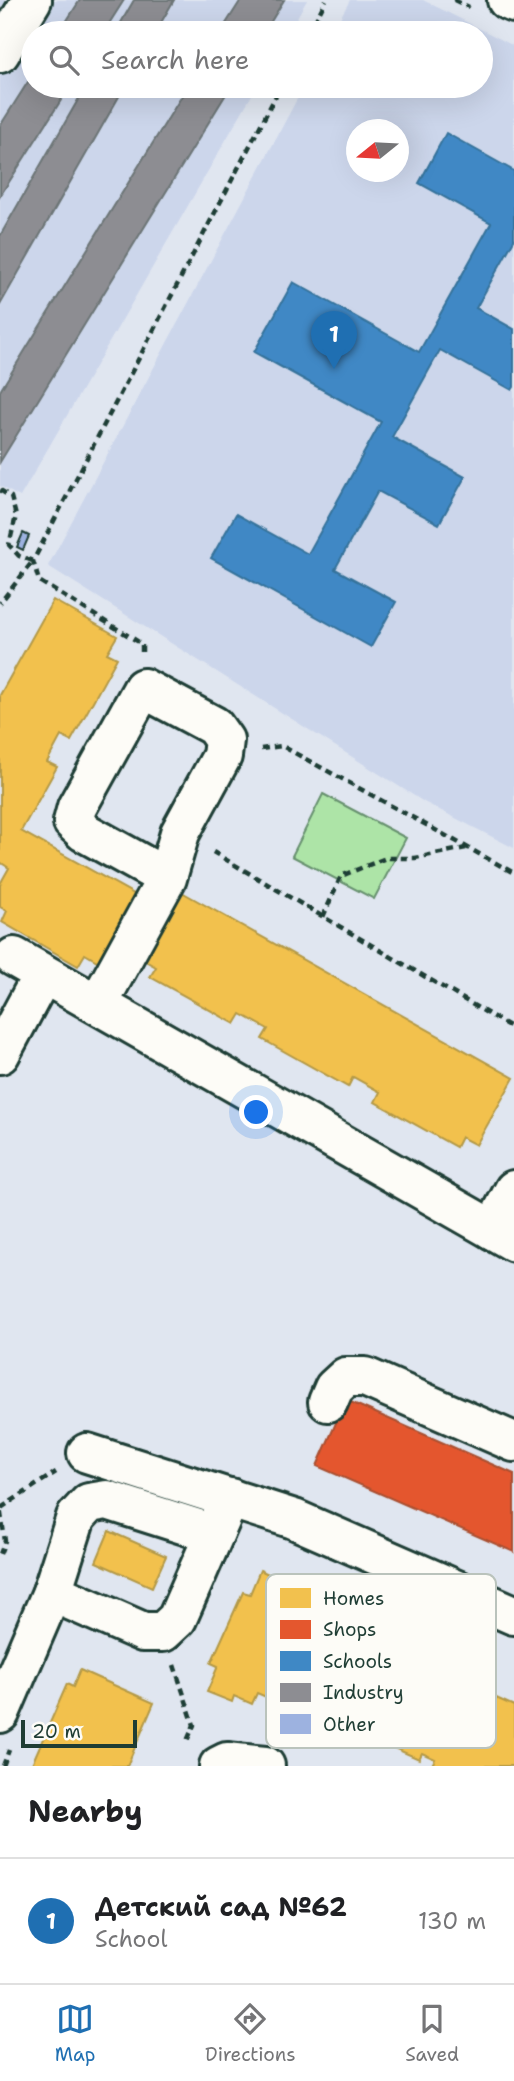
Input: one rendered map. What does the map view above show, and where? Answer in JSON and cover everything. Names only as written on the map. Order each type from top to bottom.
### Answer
[{"type":"lane","points":[[0,53],[32,0]]},
{"type":"lane","points":[[507,0],[514,3]]},
{"type":"lane","points":[[98,1004],[167,878],[180,833],[222,756],[223,740],[214,726],[143,688],[76,807],[73,822],[84,832],[167,878]]},
{"type":"lane","points":[[0,1054],[28,965],[504,1236],[514,1190]]},
{"type":"lane","points":[[328,1402],[334,1388],[346,1377],[365,1377],[514,1442]]},
{"type":"lane","points":[[86,1453],[294,1519],[420,1574]]},
{"type":"lane","points":[[52,1592],[143,1632],[163,1632],[177,1619],[230,1497]]},
{"type":"lane","points":[[6,1729],[76,1517],[89,1503],[107,1500],[214,1534]]},
{"type":"lane","points":[[496,1607],[514,1615]]},
{"type":"lane","points":[[219,1766],[227,1762],[265,1766]]},
{"type":"path","points":[[315,21],[326,0]]},
{"type":"path","points":[[0,603],[33,561],[275,98]]},
{"type":"path","points":[[0,490],[11,497],[16,516],[9,545],[19,556],[33,561]]},
{"type":"path","points":[[33,561],[39,581],[142,644],[143,688]]},
{"type":"path","points":[[222,756],[282,746],[514,873]]},
{"type":"path","points":[[180,833],[514,1029]]},
{"type":"path","points":[[323,917],[341,876],[386,858],[415,858],[468,847]]},
{"type":"path","points":[[0,1554],[5,1541],[0,1508],[86,1453]]},
{"type":"path","points":[[181,1659],[176,1671],[194,1725],[185,1746]]},
{"type":"path","points":[[164,1666],[176,1671]]},
{"type":"path","points":[[3,1766],[6,1729]]},
{"type":"shaded area","points":[[0,0],[307,0],[295,21],[21,21],[21,98],[250,98],[20,497],[0,486]]},
{"type":"shaded area","points":[[350,0],[423,0],[465,21],[339,21]]},
{"type":"shaded area","points":[[493,35],[514,46],[514,848],[424,802],[48,566],[298,98],[493,98]]},
{"type":"green space","points":[[323,794],[406,838],[374,899],[292,856]]},
{"type":"building: Homes","points":[[53,600],[117,636],[107,653],[117,658],[71,741],[61,736],[47,762],[57,767],[21,831],[141,898],[104,965],[85,954],[78,966],[2,922],[7,911],[0,907],[0,884],[9,868],[0,862],[0,695]]},
{"type":"building: Homes","points":[[180,891],[514,1078],[476,1145],[461,1137],[456,1147],[375,1102],[380,1092],[353,1077],[348,1087],[262,1039],[268,1029],[241,1014],[235,1024],[150,977],[156,967],[142,959]]},
{"type":"building: Homes","points":[[109,1531],[166,1556],[152,1587],[96,1562]]},
{"type":"building: Homes","points":[[260,1570],[268,1574],[266,1574],[266,1697],[257,1693],[252,1704],[234,1696],[232,1702],[207,1692],[218,1666],[211,1663],[243,1592],[250,1594]]},
{"type":"building: Homes","points":[[80,1670],[154,1703],[127,1766],[31,1766],[67,1684],[73,1687]]},
{"type":"building: Homes","points":[[496,1698],[514,1706],[514,1766],[435,1766],[432,1765],[435,1759],[422,1753],[419,1759],[394,1748],[496,1748]]},
{"type":"building: Shops","points":[[346,1400],[514,1474],[514,1552],[317,1466]]},
{"type":"building: Schools","points":[[446,133],[514,171],[514,240],[476,308],[514,329],[514,387],[512,390],[440,350],[392,437],[465,477],[439,524],[378,491],[335,569],[396,602],[371,647],[211,558],[236,514],[308,554],[381,422],[254,352],[293,282],[419,352],[491,223],[419,183]]},
{"type":"building: Industry","points":[[80,0],[124,0],[111,21],[67,21]]},
{"type":"building: Industry","points":[[134,0],[174,0],[162,21],[122,21]]},
{"type":"building: Industry","points":[[241,0],[284,0],[271,21],[228,21]]},
{"type":"building: Industry","points":[[21,93],[21,98],[62,98],[0,196],[0,126]]},
{"type":"building: Industry","points":[[79,98],[118,98],[0,305],[0,236]]},
{"type":"building: Industry","points":[[181,98],[224,98],[0,462],[0,391]]},
{"type":"building: Other","points":[[23,533],[29,536],[23,550],[17,547]]},
{"type":"place","name":"Детский сад №62","points":[[334,369]]}]
